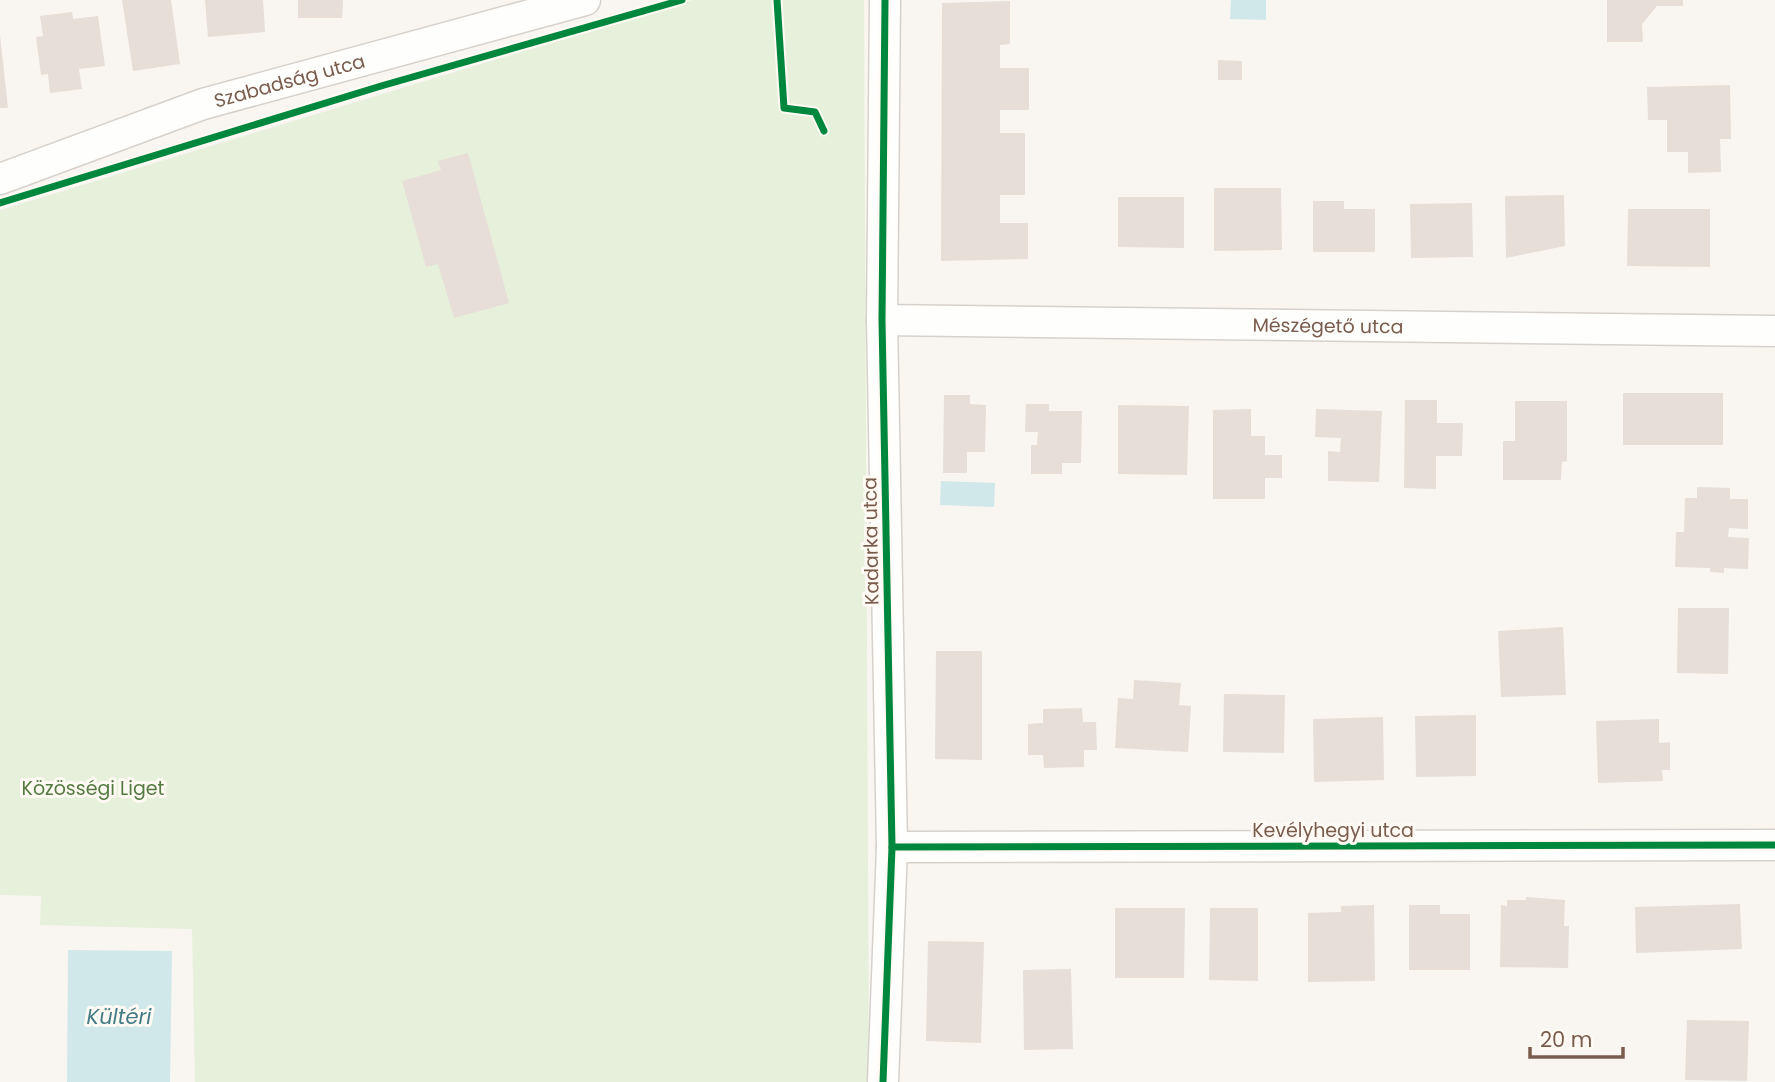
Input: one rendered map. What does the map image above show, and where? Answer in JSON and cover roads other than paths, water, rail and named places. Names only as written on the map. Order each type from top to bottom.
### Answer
[{"type":"street","name":"Szabadság utca","points":[[0,179],[203,104],[585,0]]},
{"type":"street","name":"Kadarka utca","points":[[883,1082],[892,847],[881,320],[885,0]]},
{"type":"street","name":"Mészégető utca","points":[[881,320],[1775,331]]},
{"type":"street","name":"Kevélyhegyi utca","points":[[892,847],[1775,845]]},
{"type":"water","points":[[1231,0],[1266,0],[1266,20],[1230,19]]},
{"type":"water","points":[[941,481],[995,483],[994,507],[940,505]]},
{"type":"water","name":"Kültéri","points":[[68,950],[172,951],[170,1082],[67,1082]]},
{"type":"park label","name":"Közösségi Liget","points":[[93,788]]}]
